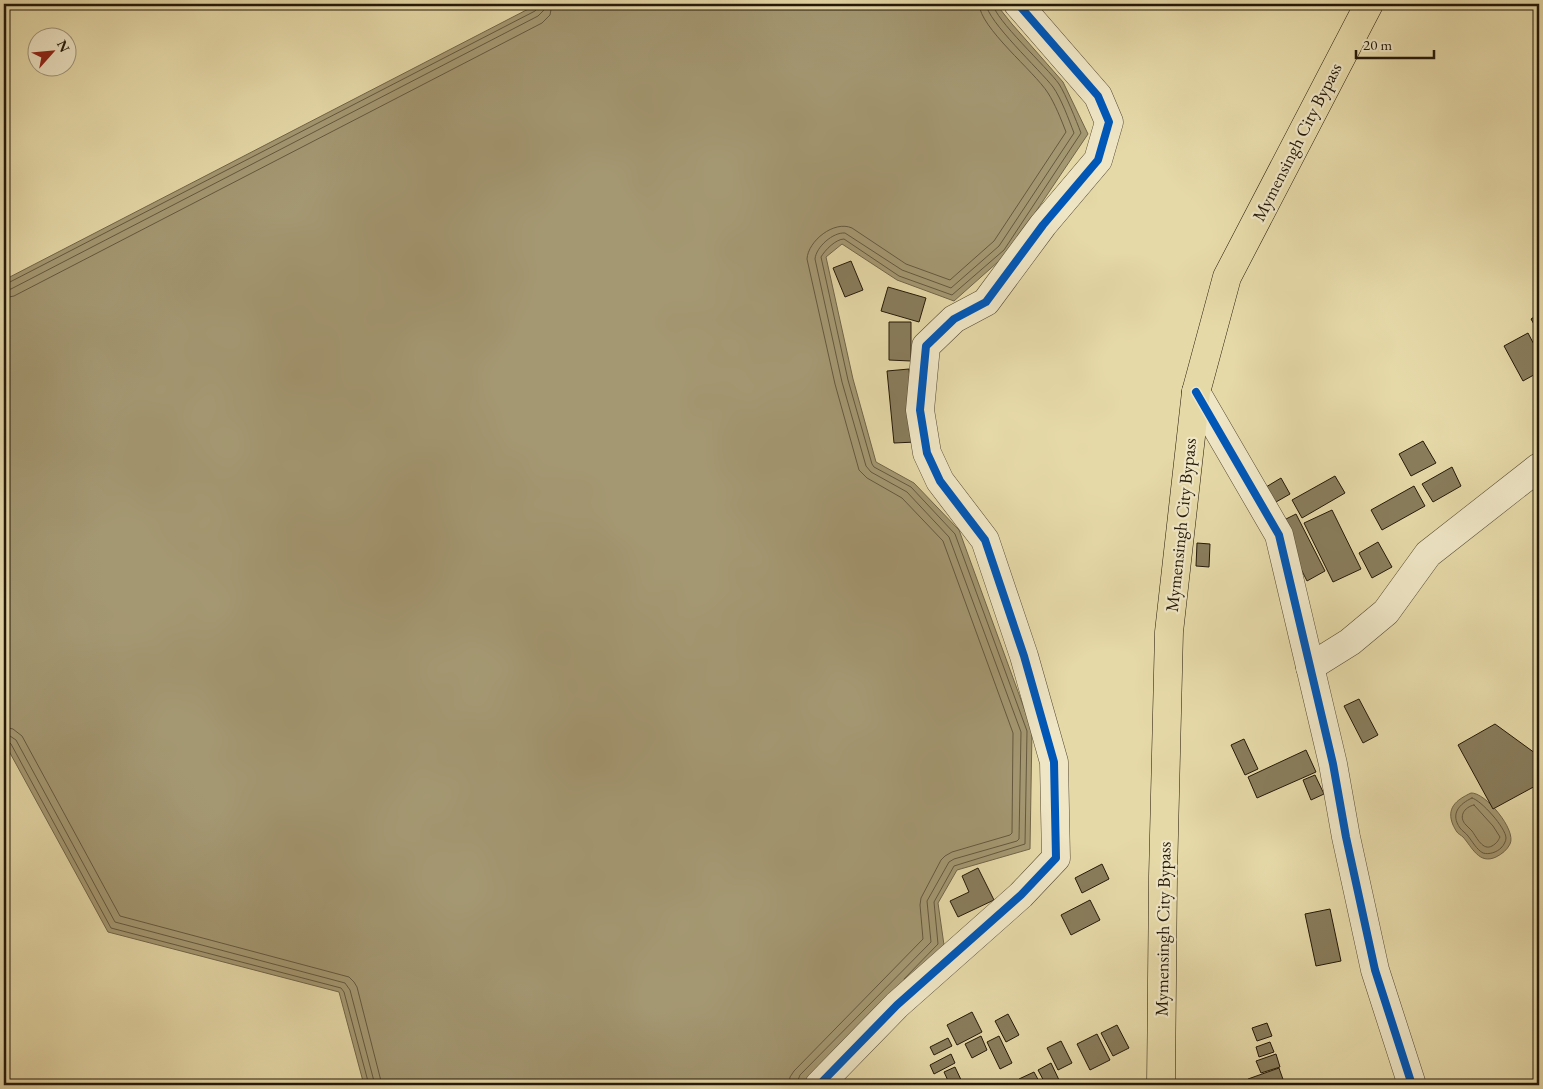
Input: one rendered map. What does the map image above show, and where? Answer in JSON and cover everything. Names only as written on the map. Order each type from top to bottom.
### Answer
[{"type":"highway","name":"Mymensingh City Bypass","points":[[1161,1085],[1163,876],[1169,632],[1196,392],[1227,277],[1369,4]]},
{"type":"street","points":[[819,1085],[897,1005],[1022,895],[1056,858],[1054,762],[1024,656],[985,540],[940,481],[927,453],[920,410],[926,346],[954,319],[986,302],[1042,225],[1098,160],[1109,122],[1098,96],[1018,4]]},
{"type":"street","points":[[1196,392],[1279,535],[1333,764],[1346,837],[1375,970],[1412,1085]]},
{"type":"street","points":[[1310,667],[1350,642],[1386,612],[1428,554],[1539,467]]},
{"type":"water","points":[[538,4],[996,4],[1063,82],[1088,134],[1008,253],[954,301],[897,280],[842,244],[826,257],[853,379],[876,462],[914,483],[959,530],[1032,730],[1030,849],[957,870],[938,903],[944,945],[806,1085],[364,1085],[339,992],[108,932],[4,742],[4,280]]},
{"type":"water","points":[[1471,793],[1477,794],[1491,805],[1509,830],[1510,844],[1504,852],[1496,857],[1485,859],[1480,857],[1463,837],[1457,833],[1453,825],[1451,814],[1454,805]]},
{"type":"building","points":[[851,261],[863,290],[845,297],[833,268]]},
{"type":"building","points":[[888,287],[926,298],[919,322],[881,311]]},
{"type":"building","points":[[1539,314],[1539,333],[1531,319]]},
{"type":"building","points":[[889,322],[911,322],[911,361],[889,360]]},
{"type":"building","points":[[1528,333],[1539,354],[1539,372],[1523,381],[1504,346]]},
{"type":"building","points":[[909,369],[916,442],[894,443],[887,371]]},
{"type":"building","points":[[1423,441],[1436,463],[1411,476],[1399,454]]},
{"type":"building","points":[[1452,467],[1461,486],[1433,502],[1422,484]]},
{"type":"building","points":[[1335,476],[1345,493],[1302,518],[1292,500]]},
{"type":"building","points":[[1281,478],[1290,494],[1269,506],[1261,490]]},
{"type":"building","points":[[1414,486],[1425,506],[1382,530],[1371,510]]},
{"type":"building","points":[[1332,510],[1361,569],[1333,582],[1304,523]]},
{"type":"building","points":[[1296,514],[1325,571],[1307,581],[1278,523]]},
{"type":"building","points":[[1378,542],[1392,567],[1372,578],[1359,553]]},
{"type":"building","points":[[1197,543],[1210,544],[1209,567],[1196,566]]},
{"type":"building","points":[[1359,699],[1378,735],[1363,743],[1344,706]]},
{"type":"building","points":[[1495,724],[1539,756],[1539,784],[1493,809],[1458,745]]},
{"type":"building","points":[[1244,739],[1258,769],[1245,775],[1231,745]]},
{"type":"building","points":[[1306,750],[1316,772],[1257,798],[1248,777]]},
{"type":"building","points":[[1315,775],[1324,794],[1311,800],[1303,780]]},
{"type":"building","points":[[1102,864],[1109,879],[1082,893],[1075,878]]},
{"type":"building","points":[[978,868],[994,900],[958,917],[950,901],[969,892],[962,876]]},
{"type":"building","points":[[1090,900],[1100,920],[1071,935],[1061,915]]},
{"type":"building","points":[[1330,909],[1341,961],[1316,966],[1305,914]]},
{"type":"building","points":[[972,1012],[982,1032],[957,1045],[947,1025]]},
{"type":"building","points":[[1008,1014],[1019,1035],[1006,1042],[995,1021]]},
{"type":"building","points":[[1267,1023],[1272,1036],[1257,1041],[1252,1028]]},
{"type":"building","points":[[1117,1025],[1129,1048],[1113,1056],[1101,1033]]},
{"type":"building","points":[[1097,1034],[1110,1060],[1090,1070],[1077,1044]]},
{"type":"building","points":[[981,1036],[987,1050],[972,1058],[965,1044]]},
{"type":"building","points":[[999,1036],[1012,1063],[1000,1069],[987,1042]]},
{"type":"building","points":[[948,1038],[952,1046],[934,1055],[930,1047]]},
{"type":"building","points":[[1061,1041],[1072,1063],[1058,1070],[1047,1048]]},
{"type":"building","points":[[1270,1042],[1274,1052],[1259,1057],[1256,1047]]},
{"type":"building","points":[[951,1054],[955,1063],[934,1074],[930,1065]]},
{"type":"building","points":[[1276,1054],[1280,1067],[1261,1073],[1256,1061]]},
{"type":"building","points":[[1051,1063],[1059,1080],[1046,1085],[1038,1070]]},
{"type":"building","points":[[955,1067],[963,1084],[950,1085],[944,1072]]},
{"type":"building","points":[[1279,1068],[1285,1085],[1251,1085],[1248,1079]]},
{"type":"building","points":[[1034,1072],[1041,1085],[1022,1085],[1019,1079]]},
{"type":"cycle path","points":[[819,1085],[897,1005],[1021,895],[1056,858],[1054,762],[1024,656],[985,540],[940,481],[927,453],[920,410],[926,346],[954,319],[986,302],[1043,225],[1098,160],[1109,122],[1098,96],[1018,4]]},
{"type":"cycle path","points":[[1196,392],[1279,535],[1333,764],[1346,837],[1375,970],[1412,1085]]}]
